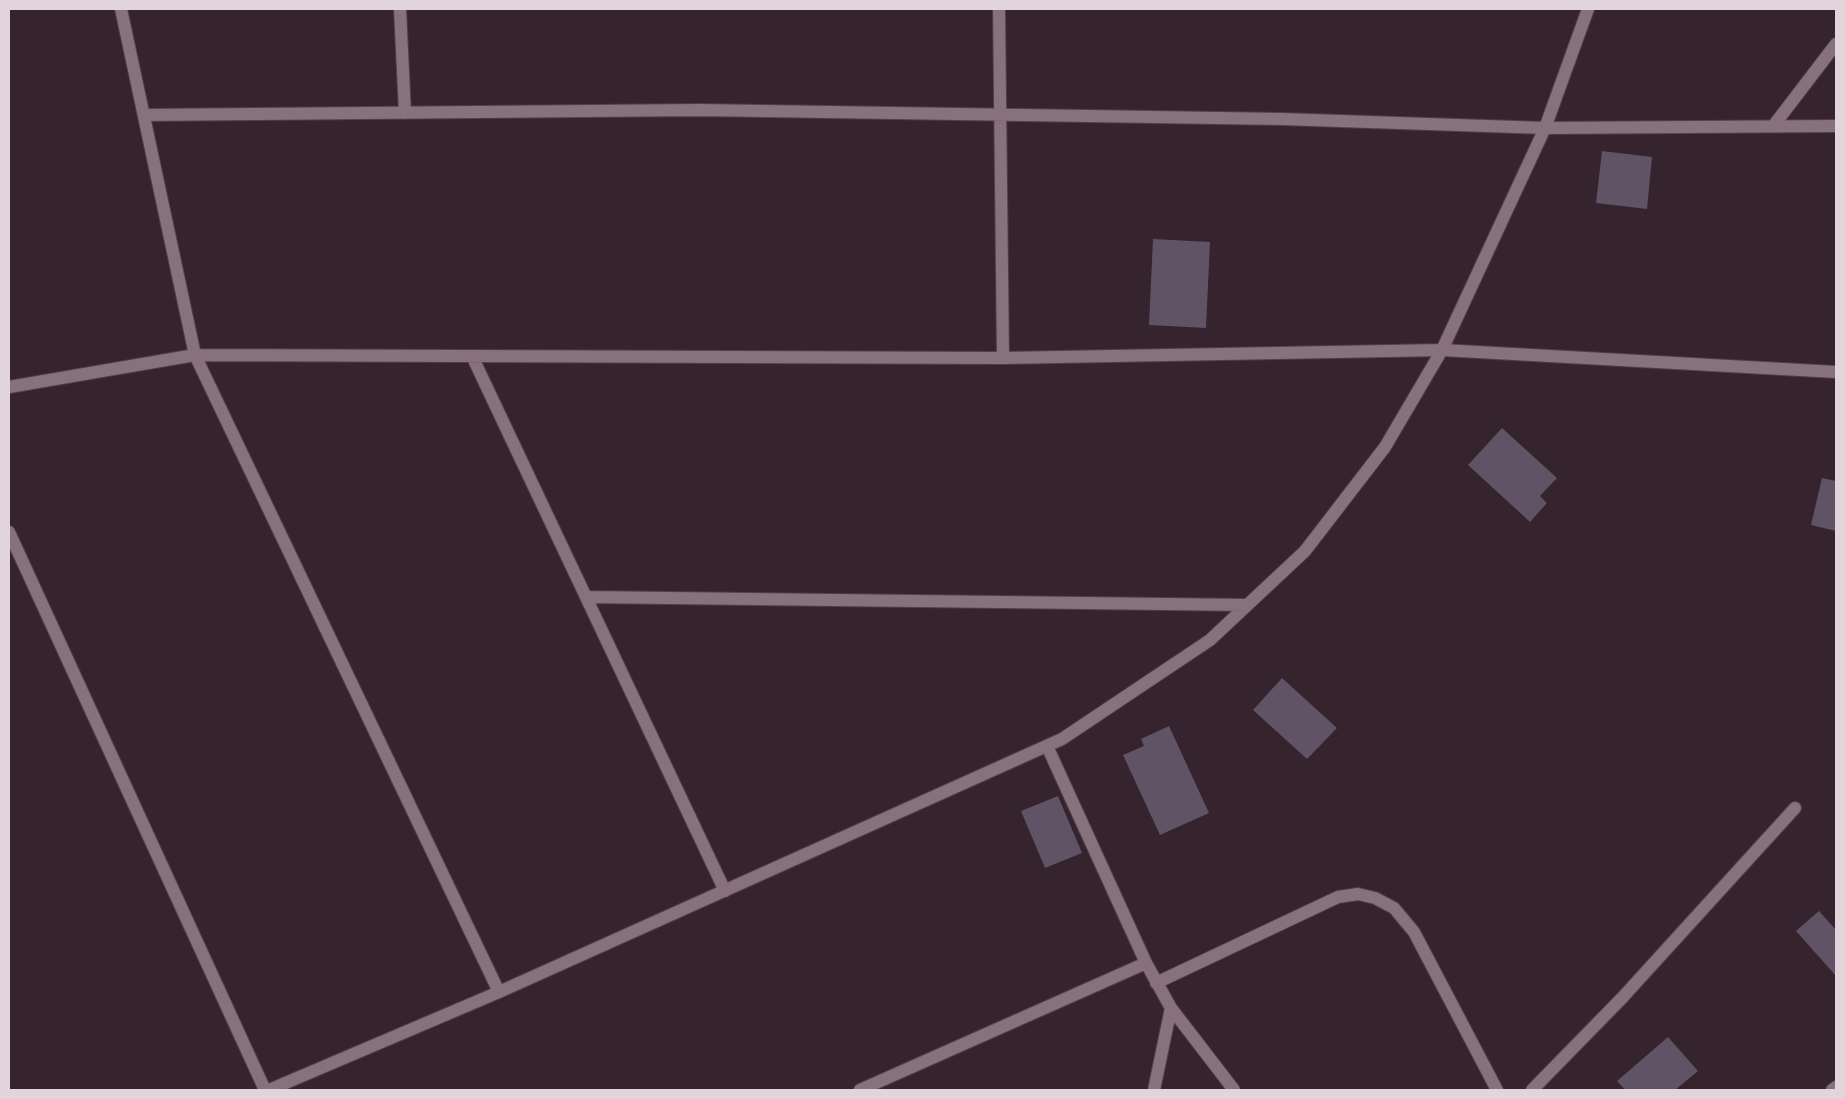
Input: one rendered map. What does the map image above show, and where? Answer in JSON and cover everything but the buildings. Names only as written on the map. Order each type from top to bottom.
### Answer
[{"type":"street","points":[[121,9],[194,355],[499,992]]},
{"type":"street","points":[[400,9],[405,113]]},
{"type":"street","points":[[999,9],[1004,358]]},
{"type":"street","points":[[269,1090],[499,992],[1062,739],[1210,640],[1305,551],[1379,455],[1442,350],[1545,128],[1588,9]]},
{"type":"street","points":[[1774,125],[1836,44]]},
{"type":"street","points":[[144,115],[699,110],[1282,119],[1545,128],[1836,126]]},
{"type":"street","points":[[9,387],[194,355],[1004,358],[1442,350],[1836,372]]},
{"type":"street","points":[[472,356],[725,891]]},
{"type":"street","points":[[9,532],[265,1090]]},
{"type":"street","points":[[586,597],[1248,606]]},
{"type":"street","points":[[1047,746],[1156,983],[1171,1008],[1234,1090]]},
{"type":"street","points":[[1532,1090],[1622,998],[1795,808]]},
{"type":"street","points":[[1156,983],[1338,897],[1358,894],[1375,898],[1394,908],[1414,932],[1497,1090]]},
{"type":"street","points":[[860,1090],[1146,963]]},
{"type":"street","points":[[1154,1090],[1171,1008]]},
{"type":"street","points":[[1832,1090],[1836,1087]]}]
